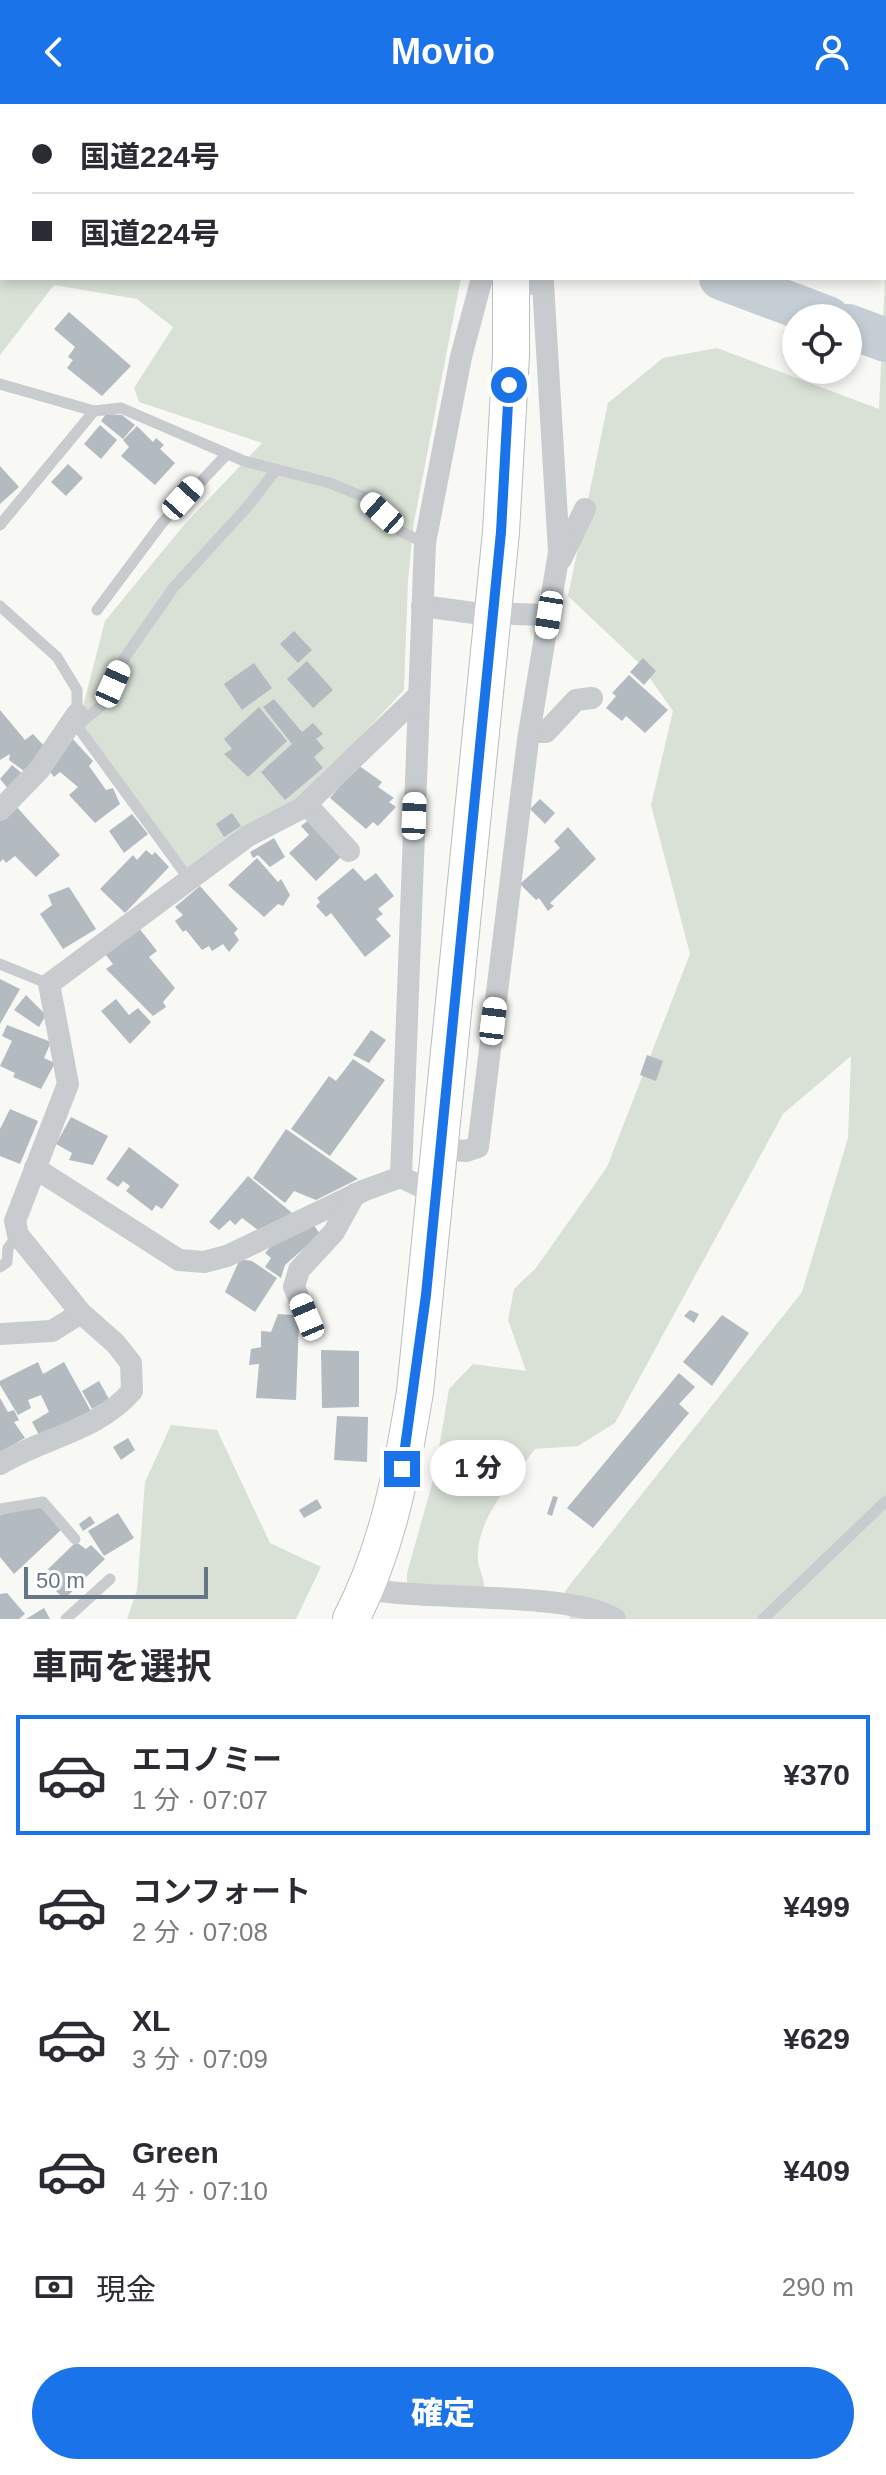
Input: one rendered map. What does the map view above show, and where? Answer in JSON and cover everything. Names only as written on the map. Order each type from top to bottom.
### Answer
[{"type":"highway","points":[[358,1604],[401,1479],[415,1392],[501,532],[501,280]]},
{"type":"street","points":[[401,1177],[425,543],[461,357],[501,280],[543,283],[559,552],[530,732],[478,1147],[466,1151],[440,1149]]},
{"type":"street","points":[[556,569],[585,509]]},
{"type":"street","points":[[422,606],[474,613]]},
{"type":"street","points":[[514,614],[549,615]]},
{"type":"street","points":[[0,1464],[98,1419],[120,1406],[132,1391],[131,1363],[115,1343],[81,1313],[18,1235],[15,1221],[68,1084],[49,984],[248,836],[306,804],[419,695]]},
{"type":"street","points":[[530,732],[546,732],[576,700],[592,698]]},
{"type":"street","points":[[0,810],[39,770],[77,720]]},
{"type":"street","points":[[306,804],[349,851]]},
{"type":"street","points":[[35,1168],[179,1260],[204,1262],[227,1256],[355,1194],[401,1177],[436,1194]]},
{"type":"street","points":[[307,1317],[294,1287],[299,1270],[334,1232],[355,1194]]},
{"type":"street","points":[[0,1334],[52,1331],[81,1313]]},
{"type":"street","points":[[358,1604],[401,1596],[562,1604],[615,1619]]},
{"type":"lane","points":[[0,384],[94,411],[121,408],[227,454],[275,471],[330,483],[364,497],[400,531],[425,543]]},
{"type":"lane","points":[[0,525],[94,411]]},
{"type":"lane","points":[[97,610],[152,534],[227,454]]},
{"type":"lane","points":[[77,720],[101,706],[125,657],[174,587],[249,505],[275,471]]},
{"type":"lane","points":[[0,606],[57,657],[77,690],[77,720],[189,879]]},
{"type":"lane","points":[[0,964],[49,984]]},
{"type":"lane","points":[[0,1267],[7,1262],[8,1248],[18,1235]]},
{"type":"lane","points":[[763,1619],[886,1501]]},
{"type":"lane","points":[[0,1509],[43,1502],[75,1539]]},
{"type":"lane","points":[[66,1619],[110,1579]]},
{"type":"shaded area","points":[[0,280],[461,280],[414,522],[408,580],[404,690],[294,808],[189,869],[84,733],[80,718],[105,621],[184,525],[262,443],[139,402],[134,388],[173,327],[137,299],[54,285],[0,355]]},
{"type":"shaded area","points":[[886,280],[886,1619],[570,1619],[565,1591],[802,1292],[848,1138],[851,1056],[783,1114],[615,1423],[578,1446],[535,1449],[497,1501],[479,1545],[478,1560],[484,1590],[407,1588],[407,1573],[434,1477],[449,1389],[473,1364],[526,1371],[508,1320],[514,1289],[536,1268],[607,1167],[690,954],[651,805],[673,711],[640,664],[568,596],[608,403],[663,358],[717,348],[782,372],[782,384],[813,384],[879,409]]},
{"type":"shaded area","points":[[171,1425],[217,1430],[270,1543],[321,1567],[296,1619],[127,1619],[137,1590],[145,1482]]},
{"type":"building","points":[[69,312],[131,366],[102,396],[67,368],[73,360],[68,357],[75,347],[54,329]]},
{"type":"building","points":[[106,414],[122,415],[135,425],[123,439],[101,421]]},
{"type":"building","points":[[100,425],[117,440],[101,459],[84,444]]},
{"type":"building","points":[[137,426],[153,442],[156,438],[164,445],[160,449],[175,463],[155,485],[121,456],[129,447],[123,440]]},
{"type":"building","points":[[68,464],[83,478],[66,496],[51,482]]},
{"type":"building","points":[[0,466],[19,487],[0,504]]},
{"type":"building","points":[[294,631],[312,650],[298,663],[280,644]]},
{"type":"building","points":[[643,658],[656,671],[644,685],[630,672]]},
{"type":"building","points":[[307,661],[333,690],[313,708],[287,679]]},
{"type":"building","points":[[254,663],[272,688],[242,710],[224,684]]},
{"type":"building","points":[[629,675],[668,710],[645,733],[626,716],[622,721],[606,708],[616,696],[612,693]]},
{"type":"building","points":[[274,699],[302,732],[313,723],[323,734],[316,739],[324,748],[314,757],[323,768],[285,800],[261,772],[292,744],[263,707]]},
{"type":"building","points":[[259,707],[287,741],[248,777],[224,754],[232,749],[224,739]]},
{"type":"building","points":[[0,710],[25,740],[33,734],[46,748],[24,771],[9,760],[10,754],[0,760]]},
{"type":"building","points":[[70,736],[93,761],[89,766],[106,790],[113,788],[120,804],[95,823],[69,795],[78,787],[60,772],[54,777],[46,767]]},
{"type":"building","points":[[12,765],[24,775],[10,791],[0,779]]},
{"type":"building","points":[[358,765],[382,782],[378,787],[394,798],[389,802],[396,807],[378,826],[373,822],[366,829],[330,798]]},
{"type":"building","points":[[540,799],[555,813],[545,824],[530,809]]},
{"type":"building","points":[[14,804],[60,855],[36,877],[15,856],[6,863],[3,859],[0,862],[0,820]]},
{"type":"building","points":[[232,813],[241,826],[224,837],[216,824]]},
{"type":"building","points":[[132,814],[148,834],[124,853],[109,831]]},
{"type":"building","points":[[311,818],[342,856],[316,881],[289,853],[309,835],[301,826]]},
{"type":"building","points":[[568,827],[596,859],[550,903],[554,906],[548,911],[539,898],[536,900],[520,884],[560,848],[554,841]]},
{"type":"building","points":[[274,838],[285,857],[270,867],[258,855],[253,858],[250,852]]},
{"type":"building","points":[[146,850],[152,855],[155,852],[169,867],[125,913],[100,889],[133,855],[137,860]]},
{"type":"building","points":[[257,858],[278,882],[281,879],[290,895],[283,906],[278,904],[264,917],[228,885]]},
{"type":"building","points":[[353,868],[365,881],[376,873],[394,896],[378,909],[383,914],[376,919],[391,936],[365,957],[331,913],[326,917],[316,906],[320,902],[317,898]]},
{"type":"building","points":[[200,886],[238,929],[234,933],[239,940],[229,952],[223,944],[212,951],[209,946],[202,950],[175,921],[183,915],[175,907]]},
{"type":"building","points":[[69,887],[96,929],[63,949],[40,914],[52,905],[48,895]]},
{"type":"building","points":[[139,928],[157,951],[149,957],[175,988],[163,1002],[166,1007],[153,1016],[106,969],[113,964],[105,954]]},
{"type":"building","points":[[0,979],[20,989],[0,1024]]},
{"type":"building","points":[[26,995],[46,1015],[39,1027],[14,1010]]},
{"type":"building","points":[[116,999],[129,1015],[138,1008],[151,1022],[130,1044],[101,1011]]},
{"type":"building","points":[[7,1025],[51,1042],[44,1058],[55,1063],[41,1089],[13,1077],[15,1073],[0,1066],[12,1041],[2,1036]]},
{"type":"building","points":[[371,1030],[386,1040],[369,1063],[353,1055]]},
{"type":"building","points":[[647,1055],[663,1061],[656,1081],[640,1075]]},
{"type":"building","points":[[353,1059],[385,1080],[330,1156],[291,1129],[329,1076],[336,1081]]},
{"type":"building","points":[[10,1109],[38,1121],[20,1164],[0,1156],[0,1129]]},
{"type":"building","points":[[71,1117],[108,1136],[93,1165],[69,1160],[72,1153],[56,1144]]},
{"type":"building","points":[[286,1129],[358,1179],[316,1200],[294,1191],[285,1203],[253,1178]]},
{"type":"building","points":[[129,1147],[179,1185],[162,1209],[156,1205],[152,1211],[126,1191],[130,1186],[123,1181],[118,1187],[106,1179]]},
{"type":"building","points":[[248,1176],[292,1213],[258,1230],[242,1218],[235,1225],[230,1220],[219,1230],[209,1222]]},
{"type":"building","points":[[313,1224],[320,1234],[285,1265],[281,1278],[265,1267],[271,1258],[265,1253],[274,1243]]},
{"type":"building","points":[[240,1259],[252,1261],[277,1278],[255,1312],[225,1292]]},
{"type":"building","points":[[690,1310],[699,1314],[694,1323],[684,1316]]},
{"type":"building","points":[[278,1314],[295,1315],[299,1322],[296,1400],[256,1398],[259,1364],[249,1365],[251,1349],[261,1347],[261,1331],[271,1332]]},
{"type":"building","points":[[722,1315],[749,1333],[712,1386],[683,1362]]},
{"type":"building","points":[[321,1350],[359,1351],[359,1407],[322,1408]]},
{"type":"building","points":[[38,1362],[43,1374],[64,1362],[92,1413],[39,1435],[32,1422],[49,1412],[41,1395],[28,1400],[31,1408],[18,1415],[0,1385],[0,1381]]},
{"type":"building","points":[[679,1373],[695,1387],[679,1404],[689,1413],[593,1528],[567,1508]]},
{"type":"building","points":[[99,1381],[109,1399],[92,1409],[82,1391]]},
{"type":"building","points":[[0,1398],[8,1412],[14,1410],[19,1420],[14,1422],[25,1438],[0,1452]]},
{"type":"building","points":[[337,1416],[368,1417],[367,1462],[334,1460]]},
{"type":"building","points":[[128,1438],[135,1450],[121,1460],[113,1447]]},
{"type":"building","points":[[553,1496],[558,1497],[552,1516],[547,1514]]},
{"type":"building","points":[[317,1499],[322,1508],[304,1518],[299,1510]]},
{"type":"building","points":[[40,1505],[61,1530],[14,1574],[0,1557],[0,1515]]},
{"type":"building","points":[[118,1513],[134,1538],[104,1556],[88,1531]]},
{"type":"building","points":[[90,1516],[95,1523],[83,1531],[79,1524]]},
{"type":"building","points":[[76,1542],[86,1549],[91,1545],[105,1559],[81,1582],[86,1586],[81,1591],[77,1587],[64,1599],[41,1576]]},
{"type":"building","points":[[7,1593],[25,1614],[19,1619],[0,1619],[0,1594]]},
{"type":"building","points":[[44,1608],[50,1619],[26,1619]]},
{"type":"waterway","points":[[726,280],[791,304]]},
{"type":"waterway","points":[[862,331],[886,340]]},
{"type":"route","points":[[402,1469],[426,1295],[501,532],[509,385]]}]
